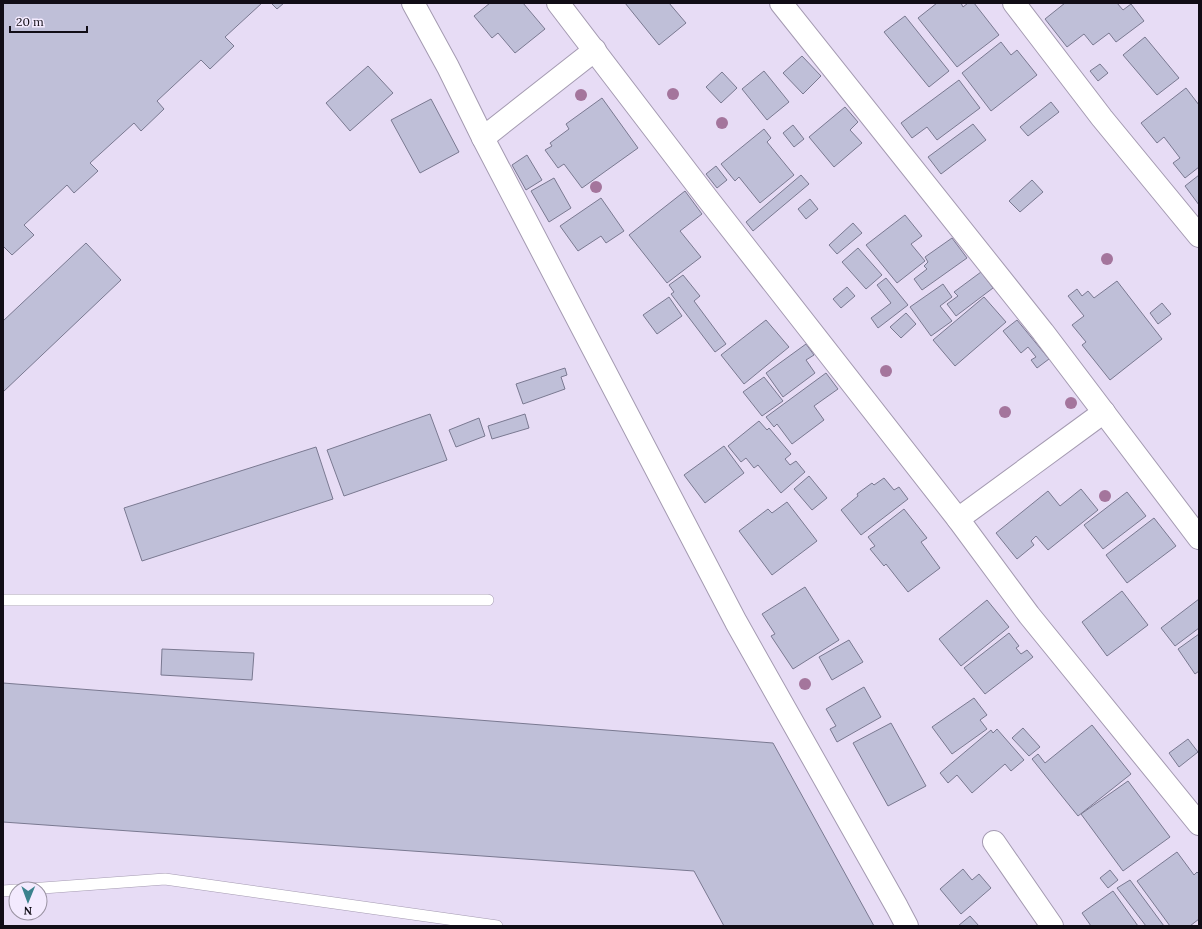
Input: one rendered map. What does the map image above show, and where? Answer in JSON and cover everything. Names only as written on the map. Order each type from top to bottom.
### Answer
[{"type":"street","points":[[413,3],[448,67],[483,138],[736,622],[906,926]]},
{"type":"street","points":[[558,3],[707,198],[958,519],[1029,616],[1199,824]]},
{"type":"street","points":[[781,3],[1043,332],[1199,538]]},
{"type":"street","points":[[1014,3],[1102,118],[1199,236]]},
{"type":"street","points":[[483,138],[595,50]]},
{"type":"street","points":[[958,519],[1104,412]]},
{"type":"street","points":[[994,842],[1052,926]]},
{"type":"lane","points":[[3,600],[488,600]]},
{"type":"lane","points":[[48,888],[165,879],[497,926]]},
{"type":"building","points":[[3,3],[262,3],[225,37],[234,46],[210,69],[201,60],[157,101],[164,109],[141,131],[134,123],[90,163],[98,171],[74,193],[67,185],[24,225],[34,235],[12,255],[3,246]]},
{"type":"building","points":[[271,3],[284,3],[277,9]]},
{"type":"building","points":[[490,3],[523,3],[545,29],[515,53],[498,33],[492,38],[474,16]]},
{"type":"building","points":[[625,3],[669,3],[686,23],[659,45]]},
{"type":"building","points":[[937,3],[961,3],[963,7],[968,3],[974,3],[999,35],[957,67],[918,18]]},
{"type":"building","points":[[1065,3],[1117,3],[1123,10],[1131,4],[1144,21],[1116,42],[1109,33],[1093,45],[1084,34],[1067,47],[1045,19]]},
{"type":"building","points":[[905,16],[949,71],[929,87],[884,32]]},
{"type":"building","points":[[1145,37],[1179,78],[1157,95],[1123,55]]},
{"type":"building","points":[[1001,42],[1011,55],[1017,50],[1037,75],[991,111],[962,73]]},
{"type":"building","points":[[802,56],[821,76],[803,94],[783,73]]},
{"type":"building","points":[[1100,64],[1108,73],[1098,81],[1090,71]]},
{"type":"building","points":[[368,66],[393,93],[350,131],[326,103]]},
{"type":"building","points":[[764,71],[789,102],[767,120],[742,89]]},
{"type":"building","points":[[722,72],[737,88],[721,103],[706,87]]},
{"type":"building","points":[[959,80],[980,108],[937,140],[927,127],[912,138],[901,123]]},
{"type":"building","points":[[1186,88],[1199,105],[1199,167],[1185,178],[1173,163],[1180,158],[1164,137],[1157,143],[1141,123]]},
{"type":"building","points":[[602,98],[638,148],[582,188],[564,164],[558,168],[545,150],[552,146],[550,143],[569,129],[566,124]]},
{"type":"building","points":[[431,99],[459,152],[420,173],[391,120]]},
{"type":"building","points":[[1051,102],[1059,112],[1028,136],[1020,127]]},
{"type":"building","points":[[845,107],[858,122],[850,130],[862,143],[834,167],[809,137]]},
{"type":"building","points":[[973,124],[986,140],[941,174],[928,157]]},
{"type":"building","points":[[793,125],[804,139],[794,147],[783,133]]},
{"type":"building","points":[[764,129],[771,138],[767,142],[794,175],[760,203],[739,177],[735,181],[721,164]]},
{"type":"building","points":[[527,155],[542,180],[526,190],[512,165]]},
{"type":"building","points":[[716,166],[727,180],[717,188],[706,174]]},
{"type":"building","points":[[801,175],[809,184],[753,231],[746,222]]},
{"type":"building","points":[[1199,175],[1199,205],[1185,186]]},
{"type":"building","points":[[554,178],[571,208],[549,222],[531,191]]},
{"type":"building","points":[[1032,180],[1043,192],[1020,212],[1009,201]]},
{"type":"building","points":[[685,191],[702,214],[680,231],[701,257],[667,283],[629,235]]},
{"type":"building","points":[[601,198],[624,231],[606,243],[601,236],[578,251],[560,226]]},
{"type":"building","points":[[810,199],[818,209],[806,219],[798,209]]},
{"type":"building","points":[[905,215],[922,236],[911,244],[925,261],[897,283],[866,245]]},
{"type":"building","points":[[853,223],[862,233],[837,254],[829,245]]},
{"type":"building","points":[[952,238],[967,258],[922,290],[914,279],[927,269],[924,266],[928,262],[925,257]]},
{"type":"building","points":[[86,243],[121,280],[3,392],[3,321]]},
{"type":"building","points":[[858,248],[882,275],[866,289],[842,262]]},
{"type":"building","points":[[981,272],[993,288],[956,316],[947,304],[958,296],[954,292]]},
{"type":"building","points":[[683,275],[700,296],[694,301],[726,344],[715,352],[671,294],[674,292],[669,285]]},
{"type":"building","points":[[886,278],[908,305],[878,328],[871,318],[891,303],[877,285]]},
{"type":"building","points":[[1117,281],[1162,339],[1110,380],[1082,345],[1086,342],[1072,325],[1084,316],[1068,296],[1077,289],[1082,296],[1088,291],[1094,298]]},
{"type":"building","points":[[943,284],[952,297],[940,306],[952,321],[931,336],[910,307]]},
{"type":"building","points":[[847,287],[855,296],[841,308],[833,299]]},
{"type":"building","points":[[669,297],[682,316],[657,334],[643,315]]},
{"type":"building","points":[[984,297],[1006,322],[955,366],[933,340]]},
{"type":"building","points":[[1162,303],[1171,314],[1158,324],[1150,313]]},
{"type":"building","points":[[906,313],[916,324],[901,338],[890,327]]},
{"type":"building","points":[[766,320],[789,347],[744,384],[721,355]]},
{"type":"building","points":[[1017,320],[1049,359],[1037,368],[1031,360],[1036,357],[1028,347],[1021,353],[1003,331]]},
{"type":"building","points":[[806,344],[814,355],[806,360],[815,373],[783,397],[766,373]]},
{"type":"building","points":[[565,368],[567,375],[561,377],[565,389],[523,404],[516,384]]},
{"type":"building","points":[[826,373],[838,389],[814,406],[824,420],[792,444],[777,424],[774,427],[766,417]]},
{"type":"building","points":[[764,377],[783,401],[762,416],[743,392]]},
{"type":"building","points":[[430,414],[447,460],[344,496],[327,450]]},
{"type":"building","points":[[525,414],[529,428],[492,439],[488,426]]},
{"type":"building","points":[[479,418],[485,436],[456,447],[449,430]]},
{"type":"building","points":[[759,421],[767,430],[769,428],[791,454],[785,459],[790,465],[796,461],[805,472],[781,493],[758,465],[754,468],[746,458],[741,462],[728,446]]},
{"type":"building","points":[[724,446],[744,473],[705,503],[684,475]]},
{"type":"building","points":[[316,447],[333,499],[142,561],[124,508]]},
{"type":"building","points":[[809,476],[827,498],[812,510],[794,489]]},
{"type":"building","points":[[884,478],[894,490],[899,487],[908,499],[861,535],[841,510],[858,496],[857,494],[872,483],[874,485]]},
{"type":"building","points":[[1081,489],[1098,510],[1048,550],[1036,536],[1031,541],[1034,545],[1017,559],[996,533],[1048,491],[1060,506]]},
{"type":"building","points":[[1127,492],[1146,516],[1103,549],[1084,525]]},
{"type":"building","points":[[787,502],[817,541],[772,575],[739,531],[768,509],[772,513]]},
{"type":"building","points":[[904,509],[927,538],[921,542],[940,568],[908,592],[886,564],[884,566],[870,549],[875,546],[868,537]]},
{"type":"building","points":[[1154,518],[1176,546],[1127,583],[1106,555]]},
{"type":"building","points":[[805,587],[839,640],[793,669],[771,636],[775,634],[762,614]]},
{"type":"building","points":[[1122,591],[1148,625],[1107,656],[1082,622]]},
{"type":"building","points":[[1199,599],[1199,628],[1175,646],[1161,628]]},
{"type":"building","points":[[987,600],[1009,627],[961,666],[939,639]]},
{"type":"building","points":[[1009,633],[1019,646],[1016,648],[1021,654],[1027,650],[1033,657],[985,694],[964,668]]},
{"type":"building","points":[[1199,634],[1199,671],[1195,674],[1178,649]]},
{"type":"building","points":[[849,640],[863,662],[832,680],[819,657]]},
{"type":"building","points":[[162,649],[254,653],[252,680],[161,675]]},
{"type":"building","points":[[3,683],[773,743],[874,926],[724,926],[694,871],[3,822]]},
{"type":"building","points":[[864,687],[881,717],[837,742],[830,729],[836,726],[826,709]]},
{"type":"building","points":[[974,698],[987,715],[980,720],[987,729],[952,754],[932,727]]},
{"type":"building","points":[[891,723],[926,786],[888,806],[853,743]]},
{"type":"building","points":[[1092,725],[1131,774],[1078,816],[1032,759],[1038,754],[1045,763]]},
{"type":"building","points":[[1023,728],[1040,747],[1029,756],[1012,738]]},
{"type":"building","points":[[997,729],[1024,760],[1011,771],[1005,764],[972,793],[957,775],[948,783],[940,773],[991,730],[993,733]]},
{"type":"building","points":[[1188,739],[1198,752],[1179,767],[1169,753]]},
{"type":"building","points":[[1128,781],[1170,837],[1123,871],[1081,814]]},
{"type":"building","points":[[1177,852],[1194,875],[1197,872],[1199,874],[1199,919],[1190,926],[1170,926],[1137,881]]},
{"type":"building","points":[[963,869],[972,880],[979,874],[991,888],[961,914],[940,889]]},
{"type":"building","points":[[1110,870],[1118,880],[1108,888],[1100,878]]},
{"type":"building","points":[[1130,880],[1164,926],[1146,926],[1117,888]]},
{"type":"building","points":[[1113,891],[1138,926],[1091,926],[1082,913]]},
{"type":"building","points":[[970,916],[979,926],[958,926]]}]
